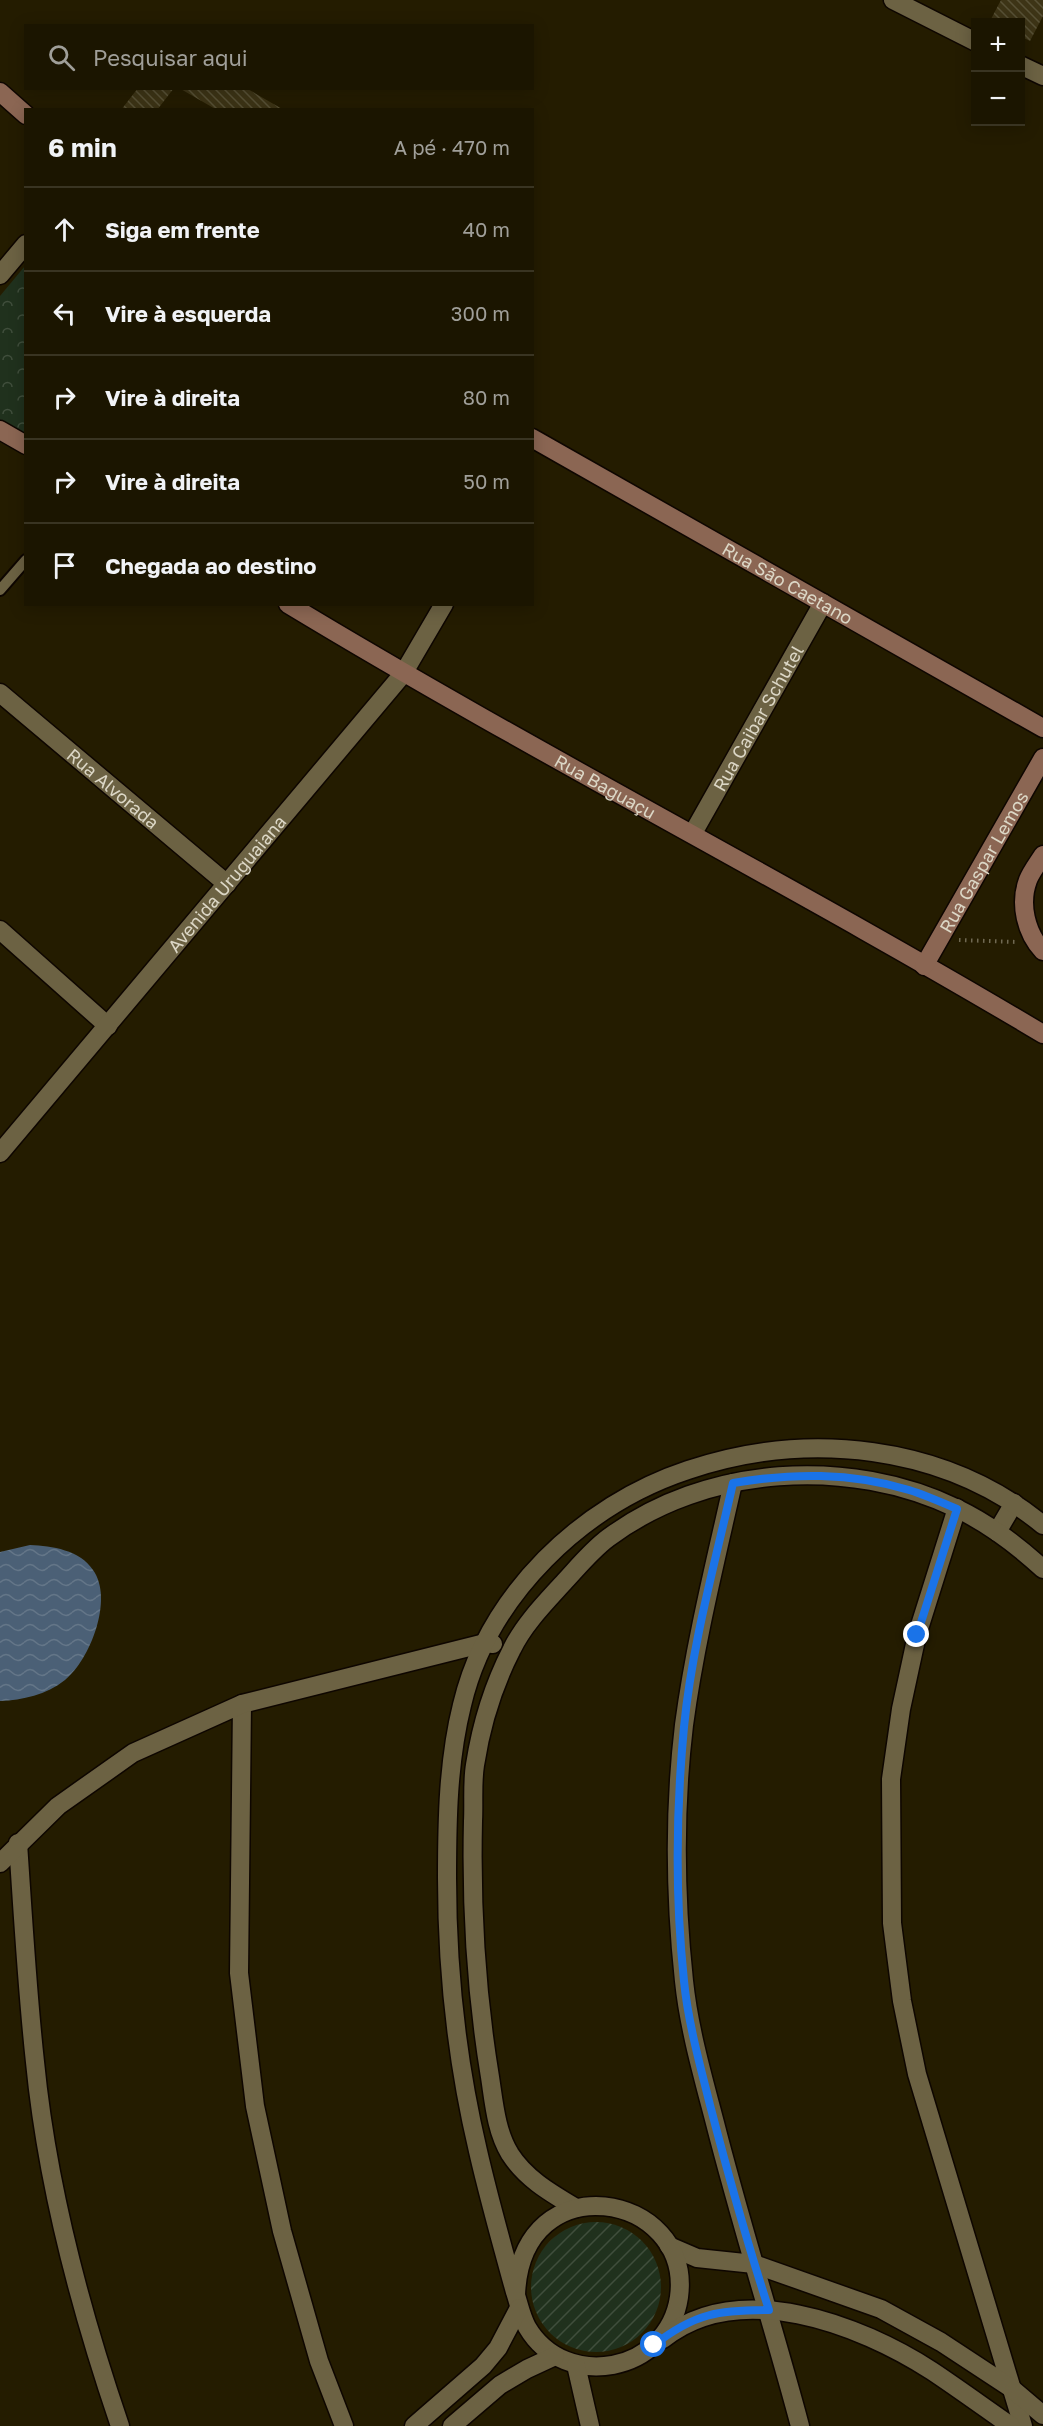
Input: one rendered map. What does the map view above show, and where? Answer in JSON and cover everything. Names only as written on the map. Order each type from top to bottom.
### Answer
[{"type":"main road","points":[[0,92],[24,113]]},
{"type":"main road","points":[[0,430],[24,444]]},
{"type":"main road","name":"Rua São Caetano","points":[[535,444],[1043,728]]},
{"type":"main road","name":"Rua Baguaçu","points":[[291,606],[404,674],[693,833],[1043,1034]]},
{"type":"main road","name":"Rua Gaspar Lemos","points":[[924,966],[1043,758]]},
{"type":"main road","points":[[1039,947],[1026,922],[1024,903],[1028,880],[1043,855]]},
{"type":"street","points":[[893,0],[971,40]]},
{"type":"street","points":[[1025,67],[1043,76]]},
{"type":"street","points":[[0,275],[24,246]]},
{"type":"street","name":"Rua Caibar Schutel","points":[[693,833],[823,603]]},
{"type":"street","name":"Avenida Uruguaiana","points":[[0,1154],[404,674],[443,606]]},
{"type":"street","name":"Rua Alvorada","points":[[0,693],[227,884]]},
{"type":"street","points":[[0,930],[108,1026]]},
{"type":"street","points":[[1011,2426],[931,2371],[891,2348],[848,2330],[803,2316],[769,2310],[729,2310],[701,2317],[675,2329],[631,2361],[604,2368],[576,2365],[555,2356],[539,2343],[526,2326],[493,2217],[471,2122],[455,2037],[447,1944],[447,1849],[451,1756],[463,1699],[485,1643],[516,1591],[558,1545],[608,1508],[663,1478],[722,1458],[784,1449],[846,1450],[908,1457],[968,1477],[1014,1503],[1043,1526]]},
{"type":"street","points":[[800,1449],[800,1475]]},
{"type":"street","points":[[576,2208],[540,2185],[510,2153],[499,2130],[481,2024],[475,1942],[474,1768],[483,1726],[512,1647],[540,1608],[607,1539],[646,1514],[688,1496],[733,1483],[777,1476],[822,1475],[866,1480],[909,1490],[957,1509],[997,1532],[1043,1569]]},
{"type":"street","points":[[733,1483],[699,1637],[684,1725],[678,1812],[678,1898],[684,1983],[702,2071],[800,2426]]},
{"type":"street","points":[[997,1532],[1014,1503]]},
{"type":"street","points":[[957,1509],[917,1635],[901,1709],[891,1779],[892,1923],[902,2001],[917,2074],[1023,2426]]},
{"type":"street","points":[[0,1863],[58,1806],[133,1753],[242,1704],[485,1643],[512,1647]]},
{"type":"street","points":[[242,1704],[239,1973],[255,2106],[282,2231],[319,2361],[344,2426]]},
{"type":"street","points":[[18,1844],[35,2064],[54,2185],[80,2301],[120,2426]]},
{"type":"street","points":[[414,2426],[483,2366],[498,2348],[517,2301],[517,2272],[525,2250],[537,2231],[555,2217],[576,2208],[603,2205],[629,2211],[652,2225],[669,2246],[678,2271],[679,2298],[670,2324],[654,2345]]},
{"type":"street","points":[[669,2246],[697,2258],[754,2264],[881,2309],[941,2342],[1011,2388],[1043,2415]]},
{"type":"street","points":[[452,2426],[500,2385],[526,2369],[555,2356]]},
{"type":"street","points":[[576,2365],[590,2426]]},
{"type":"lane","points":[[0,590],[24,562]]},
{"type":"path","points":[[940,940],[1039,947]]},
{"type":"green space","points":[[24,267],[24,435],[0,420],[0,296]]},
{"type":"green space","points":[[596,2222],[621,2227],[642,2241],[656,2262],[661,2287],[656,2312],[642,2333],[621,2347],[596,2352],[571,2347],[550,2333],[536,2312],[531,2287],[536,2262],[550,2241],[571,2227]]},
{"type":"water","points":[[30,1545],[65,1550],[87,1563],[99,1582],[100,1612],[83,1658],[65,1680],[34,1696],[0,1701],[0,1552]]},
{"type":"building","points":[[1001,0],[1043,0],[1043,16],[1030,41],[1025,38],[1025,18],[992,18]]},
{"type":"building","points":[[136,90],[172,90],[159,108],[123,108]]},
{"type":"building","points":[[182,90],[249,90],[281,108],[214,108]]},
{"type":"route","points":[[654,2345],[675,2329],[701,2317],[729,2310],[769,2310],[723,2156],[702,2071],[684,1983],[678,1898],[678,1812],[684,1725],[699,1637],[733,1483],[800,1475],[866,1480],[909,1490],[957,1509],[917,1635]]}]
